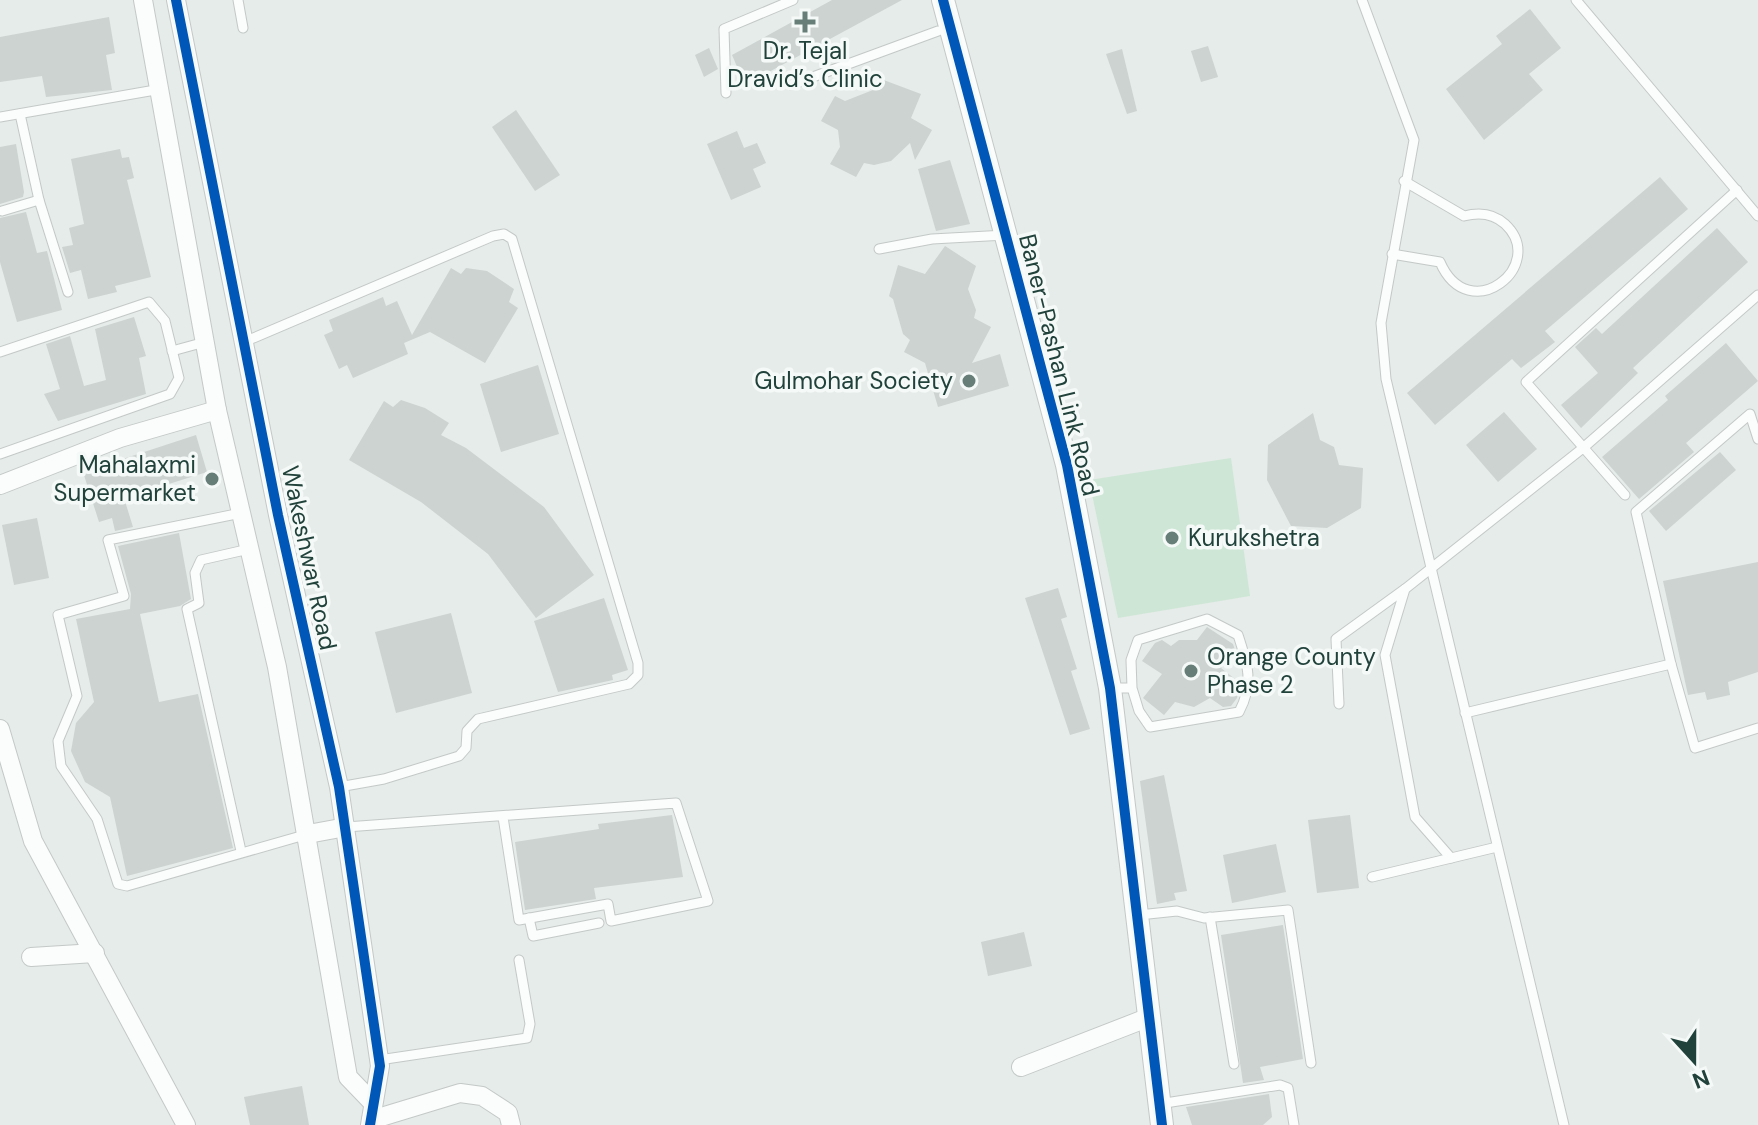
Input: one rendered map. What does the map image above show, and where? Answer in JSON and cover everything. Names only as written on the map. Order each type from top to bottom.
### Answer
[{"type":"street","points":[[143,0],[217,410],[277,667],[348,1077],[371,1116],[460,1093],[482,1096],[508,1113],[511,1125]]},
{"type":"street","name":"Wakeshwar Road","points":[[176,0],[243,342],[346,827],[379,1060],[371,1116]]},
{"type":"street","name":"Baner-Pashan Link Road","points":[[943,0],[945,30],[1006,235],[1067,465],[1121,688],[1135,916],[1160,1115]]},
{"type":"street","points":[[0,485],[120,438],[217,410]]},
{"type":"street","points":[[0,729],[33,841],[186,1125]]},
{"type":"street","points":[[308,834],[346,827]]},
{"type":"street","points":[[31,957],[95,953]]},
{"type":"street","points":[[1021,1067],[1147,1018]]},
{"type":"lane","points":[[238,0],[243,28]]},
{"type":"lane","points":[[726,93],[724,29],[793,0]]},
{"type":"lane","points":[[1362,0],[1414,140],[1404,181],[1381,323],[1386,379],[1564,1125]]},
{"type":"lane","points":[[1576,0],[1758,216]]},
{"type":"lane","points":[[791,85],[945,30]]},
{"type":"lane","points":[[0,117],[161,89]]},
{"type":"lane","points":[[20,114],[39,200],[68,292]]},
{"type":"lane","points":[[1392,254],[1440,262],[1455,284],[1480,291],[1505,281],[1517,257],[1512,231],[1502,221],[1477,213],[1464,216],[1404,181]]},
{"type":"lane","points":[[1625,495],[1526,382],[1737,190]]},
{"type":"lane","points":[[2,211],[39,200]]},
{"type":"lane","points":[[243,342],[493,236],[504,234],[512,239],[638,663],[638,675],[629,684],[478,719],[467,731],[466,748],[459,756],[384,779],[339,787]]},
{"type":"lane","points":[[879,249],[932,239],[1006,235]]},
{"type":"lane","points":[[1339,704],[1336,639],[1431,569],[1583,448],[1758,295]]},
{"type":"lane","points":[[0,352],[149,302],[165,321],[179,378],[170,394],[0,454]]},
{"type":"lane","points":[[172,351],[205,342]]},
{"type":"lane","points":[[1758,439],[1750,414],[1636,512],[1671,664],[1695,748],[1758,728]]},
{"type":"lane","points":[[241,513],[108,540],[124,596],[58,615],[77,696],[58,741],[61,766],[97,819],[115,879],[127,886],[308,834]]},
{"type":"lane","points":[[241,851],[187,609],[199,603],[195,573],[201,560],[249,549]]},
{"type":"lane","points":[[1405,589],[1385,655],[1415,817],[1451,858]]},
{"type":"lane","points":[[1207,619],[1238,635],[1246,658],[1250,693],[1239,712],[1150,727],[1121,688],[1138,640],[1207,619]]},
{"type":"lane","points":[[1465,713],[1671,664]]},
{"type":"lane","points":[[346,827],[676,803],[708,901],[611,921],[608,904],[519,920],[503,817]]},
{"type":"lane","points":[[1372,877],[1497,847]]},
{"type":"lane","points":[[1135,916],[1177,911],[1210,917],[1288,910],[1311,1063]]},
{"type":"lane","points":[[1210,917],[1234,1064]]},
{"type":"lane","points":[[529,918],[533,936],[599,923]]},
{"type":"lane","points":[[379,1060],[527,1038],[530,1024],[519,960]]},
{"type":"lane","points":[[1160,1115],[1280,1085],[1288,1088],[1294,1125]]},
{"type":"green space","name":"Kurukshetra","points":[[1231,458],[1250,596],[1118,618],[1089,480]]},
{"type":"building","points":[[832,0],[902,0],[745,85],[732,55]]},
{"type":"building","points":[[1530,9],[1561,48],[1529,74],[1543,90],[1484,140],[1446,89],[1502,44],[1496,36]]},
{"type":"building","points":[[109,17],[115,53],[106,55],[112,90],[46,97],[42,76],[0,82],[0,37]]},
{"type":"building","points":[[1208,46],[1218,77],[1201,82],[1191,51]]},
{"type":"building","points":[[709,48],[718,69],[704,77],[695,55]]},
{"type":"building","points":[[1122,49],[1137,111],[1127,114],[1106,54]]},
{"type":"building","points":[[881,79],[921,94],[911,118],[932,130],[915,160],[910,143],[891,161],[874,165],[864,163],[856,177],[830,164],[840,147],[838,130],[821,121],[835,96],[845,101],[873,90]]},
{"type":"building","points":[[516,110],[560,175],[535,191],[492,127]]},
{"type":"building","points":[[737,131],[744,148],[757,143],[766,163],[753,169],[761,187],[731,200],[707,144]]},
{"type":"building","points":[[16,144],[23,197],[0,204],[0,147]]},
{"type":"building","points":[[120,149],[122,158],[129,157],[134,178],[127,180],[151,277],[115,286],[117,292],[88,299],[81,270],[70,273],[62,247],[73,245],[69,228],[84,224],[71,159]]},
{"type":"building","points":[[950,160],[970,224],[936,231],[918,169]]},
{"type":"building","points":[[1660,177],[1688,209],[1545,331],[1555,342],[1521,368],[1512,359],[1435,425],[1407,393]]},
{"type":"building","points":[[26,212],[37,253],[47,251],[62,310],[17,322],[0,262],[0,218]]},
{"type":"building","points":[[1717,228],[1748,262],[1633,368],[1638,373],[1581,428],[1561,405],[1598,373],[1575,347],[1596,328],[1602,334]]},
{"type":"building","points":[[945,246],[976,266],[968,289],[976,310],[974,318],[991,327],[972,363],[1000,354],[1009,386],[938,407],[925,363],[904,352],[910,340],[903,334],[893,299],[889,296],[898,265],[925,274]]},
{"type":"building","points":[[451,268],[461,274],[466,268],[487,271],[514,289],[509,302],[518,308],[485,363],[430,332],[404,343],[408,354],[353,378],[347,365],[339,369],[324,335],[333,331],[329,320],[383,297],[386,306],[397,301],[412,335]]},
{"type":"building","points":[[134,317],[146,356],[139,358],[146,394],[58,421],[44,394],[60,389],[46,344],[70,336],[84,386],[106,380],[95,329]]},
{"type":"building","points":[[1726,343],[1758,381],[1686,443],[1694,452],[1639,499],[1602,457],[1668,400],[1665,396]]},
{"type":"building","points":[[538,365],[559,434],[501,452],[480,384]]},
{"type":"building","points":[[401,400],[425,408],[449,423],[441,435],[466,448],[544,507],[594,575],[536,618],[488,554],[421,502],[349,460],[384,401],[393,407]]},
{"type":"building","points":[[1504,412],[1537,449],[1498,482],[1466,445]]},
{"type":"building","points":[[1313,413],[1320,440],[1334,447],[1339,465],[1363,468],[1361,508],[1327,528],[1291,526],[1267,480],[1268,445]]},
{"type":"building","points":[[196,435],[207,472],[124,498],[133,527],[115,531],[112,518],[99,522],[83,472]]},
{"type":"building","points":[[1720,452],[1736,470],[1666,531],[1649,511]]},
{"type":"building","points":[[37,518],[49,578],[14,585],[2,525]]},
{"type":"building","points":[[179,533],[191,599],[180,606],[140,614],[159,702],[198,694],[233,848],[127,876],[110,797],[85,782],[71,751],[76,723],[94,702],[76,619],[130,609],[131,594],[118,546]]},
{"type":"building","points":[[1758,562],[1758,672],[1728,682],[1730,695],[1707,700],[1705,692],[1688,695],[1663,581]]},
{"type":"building","points":[[1058,588],[1067,617],[1061,619],[1077,669],[1071,671],[1090,729],[1070,735],[1025,598]]},
{"type":"building","points":[[604,598],[628,670],[612,675],[613,680],[558,692],[534,621]]},
{"type":"building","points":[[451,613],[472,693],[396,713],[375,632]]},
{"type":"building","name":"Orange County Phase 2","points":[[1207,627],[1233,644],[1235,650],[1221,668],[1240,683],[1237,698],[1231,706],[1223,707],[1210,698],[1194,707],[1175,702],[1164,715],[1143,698],[1162,674],[1142,661],[1155,643],[1162,640],[1171,646],[1179,640],[1197,640]]},
{"type":"building","points":[[1164,775],[1187,891],[1174,893],[1176,900],[1157,904],[1140,781]]},
{"type":"building","points":[[672,815],[683,877],[594,888],[596,899],[525,910],[515,842],[599,829],[598,824]]},
{"type":"building","points":[[1350,815],[1359,888],[1317,893],[1308,820]]},
{"type":"building","points":[[1276,844],[1286,892],[1232,903],[1223,855]]},
{"type":"building","points":[[1283,925],[1303,1059],[1260,1067],[1264,1080],[1243,1083],[1221,935]]},
{"type":"building","points":[[1024,932],[1032,966],[988,976],[981,942]]},
{"type":"building","points":[[302,1086],[309,1125],[250,1125],[244,1097]]},
{"type":"building","points":[[1269,1094],[1272,1117],[1263,1125],[1192,1125],[1186,1107]]},
{"type":"cycle path","points":[[176,0],[278,515],[339,787],[380,1066],[370,1125]]},
{"type":"cycle path","points":[[943,0],[1067,465],[1110,688],[1162,1125]]},
{"type":"place","name":"Dr. Tejal Dravid’s Clinic","points":[[805,22]]},
{"type":"place","name":"Gulmohar Society","points":[[969,381]]},
{"type":"place","name":"Mahalaxmi Supermarket","points":[[212,479]]},
{"type":"place","name":"Kurukshetra","points":[[1172,538]]},
{"type":"place","name":"Orange County Phase 2","points":[[1191,671]]}]
